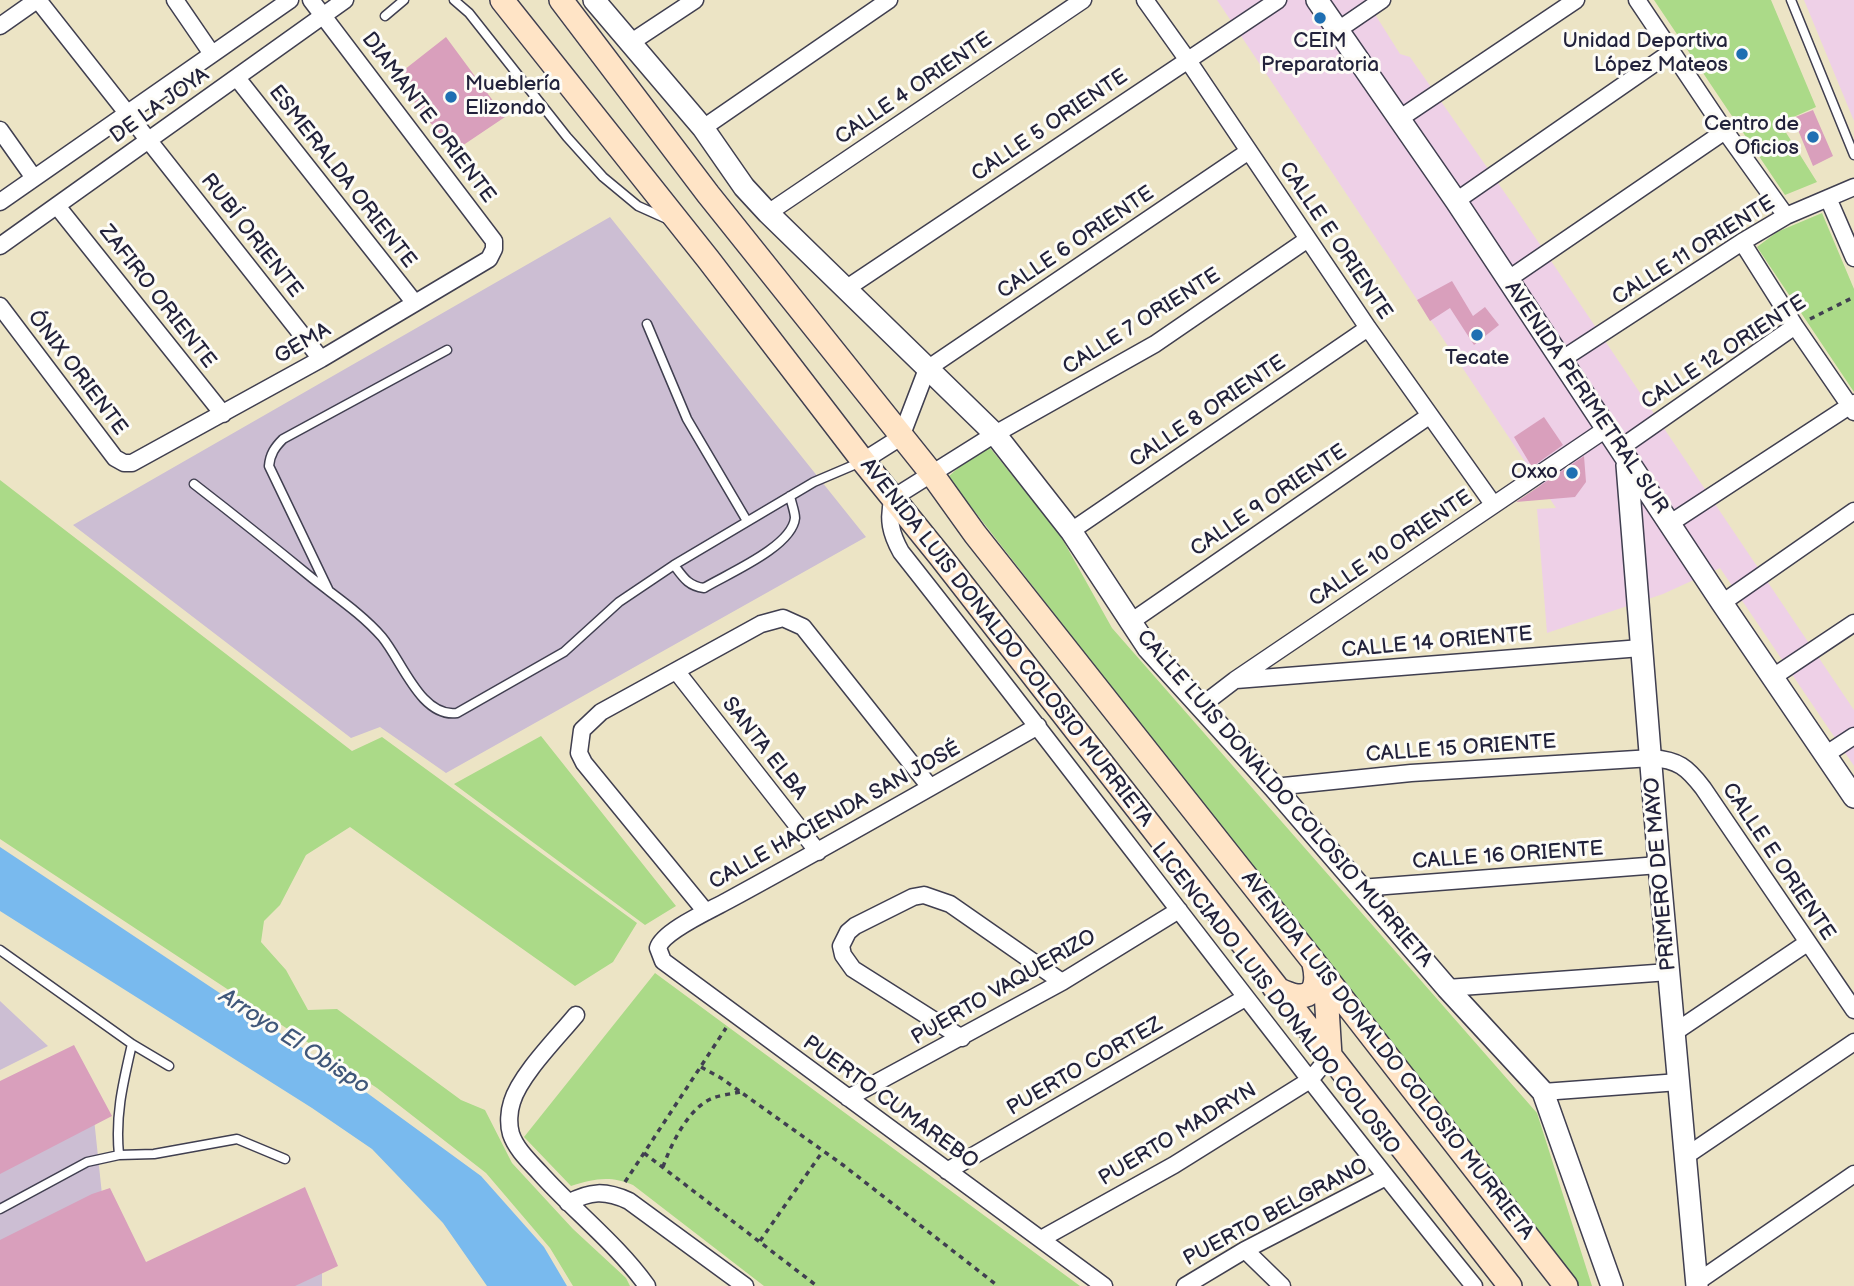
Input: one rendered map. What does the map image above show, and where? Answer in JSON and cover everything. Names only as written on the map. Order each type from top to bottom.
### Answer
[{"type":"main road","name":"AVENIDA LUIS DONALDO COLOSIO MURRIETA","points":[[502,0],[940,556],[1274,987],[1327,1047],[1510,1286]]},
{"type":"main road","name":"AVENIDA LUIS DONALDO COLOSIO MURRIETA","points":[[561,0],[708,194],[932,474],[1566,1286]]},
{"type":"main road","points":[[1274,987],[1301,997],[1310,994],[1316,987],[1319,968]]},
{"type":"main road","points":[[1319,968],[1327,1047]]},
{"type":"main road","points":[[1327,1047],[1334,1028],[1344,1023],[1353,1023],[1366,1029]]},
{"type":"street","points":[[0,26],[38,0]]},
{"type":"street","name":"RUBÍ ORIENTE","points":[[38,0],[321,359]]},
{"type":"street","points":[[175,0],[212,54]]},
{"type":"street","name":"DE LA JOYA","points":[[0,202],[290,0]]},
{"type":"street","name":"DIAMANTE ORIENTE","points":[[311,0],[494,241],[494,249]]},
{"type":"street","name":"DE LA JOYA","points":[[0,246],[345,0]]},
{"type":"street","name":"CALLE LUIS DONALDO COLOSIO MURRIETA","points":[[594,0],[703,128],[744,187],[768,213],[995,434],[1071,531],[1148,648],[1274,787],[1447,988],[1543,1092],[1612,1286]]},
{"type":"street","points":[[630,43],[695,0]]},
{"type":"street","points":[[703,128],[889,0]]},
{"type":"street","name":"CALLE 4 ORIENTE","points":[[768,213],[1083,0]]},
{"type":"street","name":"CALLE E ORIENTE","points":[[1144,0],[1187,59],[1368,328],[1493,505]]},
{"type":"street","name":"CALLE 5 ORIENTE","points":[[847,288],[1278,0]]},
{"type":"street","name":"AVENIDA PERIMETRAL SUR","points":[[1317,0],[1456,201],[1669,524],[1854,797]]},
{"type":"street","points":[[1338,30],[1382,0]]},
{"type":"street","points":[[1399,119],[1576,0]]},
{"type":"street","points":[[1637,0],[1786,216]]},
{"type":"street","points":[[1456,201],[1671,52]]},
{"type":"street","name":"ESMERALDA ORIENTE","points":[[237,78],[414,302]]},
{"type":"street","points":[[0,130],[34,178]]},
{"type":"street","points":[[1507,280],[1725,131]]},
{"type":"street","name":"CALLE 6 ORIENTE","points":[[927,369],[1249,151]]},
{"type":"street","name":"CALLE 11 ORIENTE","points":[[1562,360],[1742,242],[1786,216],[1854,187]]},
{"type":"street","points":[[1828,198],[1854,258]]},
{"type":"street","name":"ZAFIRO ORIENTE","points":[[57,206],[223,414]]},
{"type":"street","name":"CALLE 7 ORIENTE","points":[[932,474],[995,434],[1155,344],[1308,239]]},
{"type":"street","points":[[1669,524],[1853,407],[1795,326],[1742,242]]},
{"type":"street","name":"GEMA","points":[[124,463],[132,463],[321,359],[489,259],[494,249]]},
{"type":"street","name":"ÓNIX ORIENTE","points":[[0,306],[115,458],[124,463]]},
{"type":"street","name":"CALLE 12 ORIENTE","points":[[1623,455],[1795,326]]},
{"type":"street","name":"CALLE 8 ORIENTE","points":[[1071,531],[1368,328]]},
{"type":"street","points":[[863,461],[901,437],[927,369]]},
{"type":"street","name":"CALLE 9 ORIENTE","points":[[1132,621],[1429,416]]},
{"type":"street","name":"CALLE 10 ORIENTE","points":[[1201,706],[1606,429]]},
{"type":"street","name":"PRIMERO DE MAYO","points":[[1623,455],[1697,1284]]},
{"type":"street","points":[[893,498],[932,474]]},
{"type":"street","name":"LICENCIADO LUIS DONALDO COLOSIO","points":[[893,498],[889,522],[892,537],[901,552],[1038,726],[1245,998],[1474,1286]]},
{"type":"street","points":[[1722,603],[1854,511]]},
{"type":"street","points":[[706,912],[584,763],[579,752],[579,740],[582,730],[591,719],[761,624],[783,618],[803,627],[930,787]]},
{"type":"street","points":[[1773,677],[1854,623]]},
{"type":"street","name":"CALLE 14 ORIENTE","points":[[1236,680],[1642,648]]},
{"type":"street","name":"SANTA ELBA","points":[[677,672],[818,852]]},
{"type":"street","name":"CALLE HACIENDA SAN JOSÉ","points":[[658,948],[665,937],[706,912],[818,852],[1038,726]]},
{"type":"street","points":[[1825,755],[1854,736]]},
{"type":"street","name":"CALLE E ORIENTE","points":[[1652,758],[1670,759],[1689,770],[1854,1010]]},
{"type":"street","name":"CALLE 15 ORIENTE","points":[[1274,787],[1411,773],[1652,758]]},
{"type":"street","name":"CALLE 16 ORIENTE","points":[[1360,888],[1659,865]]},
{"type":"street","points":[[962,1038],[853,970],[843,955],[841,946],[848,932],[905,899],[924,895],[936,897],[1062,982]]},
{"type":"street","name":"PUERTO VAQUERIZO","points":[[848,1098],[1062,982],[1179,910]]},
{"type":"street","points":[[1675,1032],[1807,943]]},
{"type":"street","name":"PUERTO CUMAREBO","points":[[658,948],[663,961],[1104,1286]]},
{"type":"street","points":[[1447,988],[1669,971]]},
{"type":"street","name":"PUERTO CORTEZ","points":[[947,1171],[1245,998]]},
{"type":"street","points":[[576,1015],[524,1079],[513,1099],[509,1115],[511,1134],[522,1152],[568,1203],[621,1254],[647,1286]]},
{"type":"street","points":[[1686,1156],[1854,1042]]},
{"type":"street","name":"PUERTO MADRYN","points":[[1041,1239],[1174,1165],[1310,1080],[1327,1047]]},
{"type":"street","points":[[1543,1092],[1679,1082]]},
{"type":"street","points":[[1697,1284],[1854,1174]]},
{"type":"street","name":"PUERTO BELGRANO","points":[[1185,1286],[1245,1250],[1386,1178]]},
{"type":"street","points":[[568,1203],[594,1192],[616,1195],[629,1201],[745,1286]]},
{"type":"street","points":[[1245,1250],[1283,1286]]},
{"type":"lane","points":[[385,16],[404,0]]},
{"type":"lane","points":[[454,0],[469,13],[603,177],[638,206],[680,224]]},
{"type":"lane","points":[[1791,0],[1854,155]]},
{"type":"lane","points":[[648,324],[687,419],[747,521]]},
{"type":"lane","points":[[330,592],[269,466],[270,457],[283,439],[447,351]]},
{"type":"lane","points":[[194,484],[366,620],[383,638],[427,704],[451,714],[564,652],[620,602],[674,565],[814,482],[863,461]]},
{"type":"lane","points":[[674,565],[693,586],[704,588],[778,546],[795,518],[790,496]]},
{"type":"lane","points":[[0,950],[132,1044],[169,1066]]},
{"type":"lane","points":[[119,1155],[116,1128],[132,1044]]},
{"type":"lane","points":[[0,1209],[87,1162],[119,1155],[154,1154],[237,1139],[285,1160]]},
{"type":"path","name":"CALLE 12 ORIENTE","points":[[1795,326],[1854,297]]},
{"type":"path","points":[[616,1195],[735,1014]]},
{"type":"path","points":[[701,1067],[823,1151],[998,1286]]},
{"type":"path","points":[[663,1167],[670,1148],[687,1120],[711,1098],[740,1092]]},
{"type":"path","points":[[760,1242],[823,1151]]},
{"type":"path","points":[[644,1153],[817,1286]]},
{"type":"shaded area","points":[[1217,0],[1366,0],[1400,54],[1410,57],[1514,206],[1854,710],[1854,766],[1720,568],[1663,594],[1547,633],[1537,509],[1556,508]]},
{"type":"shaded area","points":[[1804,0],[1854,0],[1854,121]]},
{"type":"shaded area","points":[[610,217],[866,537],[446,773],[380,727],[351,738],[73,525]]},
{"type":"shaded area","points":[[0,1001],[48,1046],[0,1070]]},
{"type":"shaded area","points":[[0,1092],[93,1109],[103,1204],[139,1276],[322,1256],[322,1286],[0,1286]]},
{"type":"green space","name":"Unidad Deportiva López Mateos","points":[[1654,0],[1771,0],[1816,107],[1780,123],[1817,182],[1785,195]]},
{"type":"green space","points":[[1822,213],[1854,289],[1854,392],[1757,247],[1777,232]]},
{"type":"green space","points":[[986,443],[1059,533],[1112,628],[1537,1113],[1592,1286],[1576,1286],[948,477]]},
{"type":"green space","points":[[0,480],[352,751],[382,737],[637,923],[613,962],[575,986],[350,827],[306,855],[280,905],[264,921],[261,942],[286,970],[308,1010],[337,1009],[461,1100],[485,1110],[512,1163],[573,1229],[626,1278],[630,1286],[573,1286],[550,1248],[486,1173],[377,1088],[0,839]]},
{"type":"green space","points":[[541,736],[676,906],[645,925],[454,784]]},
{"type":"green space","points":[[655,973],[1080,1286],[764,1286],[633,1185],[602,1179],[571,1186],[524,1137]]},
{"type":"water","points":[[0,847],[337,1071],[481,1176],[544,1247],[567,1286],[487,1286],[443,1223],[372,1149],[312,1108],[0,911]]},
{"type":"building","name":"Mueblería Elizondo","points":[[446,37],[505,117],[453,152],[395,77]]},
{"type":"building","name":"Centro de Oficios","points":[[1813,110],[1833,156],[1813,166],[1793,118]]},
{"type":"building","points":[[1452,281],[1473,316],[1485,307],[1499,325],[1474,345],[1450,308],[1430,321],[1417,300]]},
{"type":"building","points":[[1544,417],[1563,445],[1532,467],[1514,437]]},
{"type":"building","name":"Oxxo","points":[[1584,456],[1586,482],[1575,497],[1516,502]]},
{"type":"building","points":[[74,1045],[112,1116],[0,1174],[0,1081]]},
{"type":"building","points":[[305,1187],[338,1266],[295,1286],[0,1286],[0,1240],[92,1194],[110,1188],[146,1262]]},
{"type":"place","name":"CEIM Preparatoria","points":[[1320,18]]},
{"type":"place","name":"Unidad Deportiva López Mateos","points":[[1742,54]]},
{"type":"place","name":"Mueblería Elizondo","points":[[451,97]]},
{"type":"place","name":"Centro de Oficios","points":[[1813,137]]},
{"type":"place","name":"Tecate","points":[[1477,335]]},
{"type":"place","name":"Oxxo","points":[[1572,473]]},
{"type":"water label","name":"Arroyo El Obispo","points":[[294,1042]]}]
